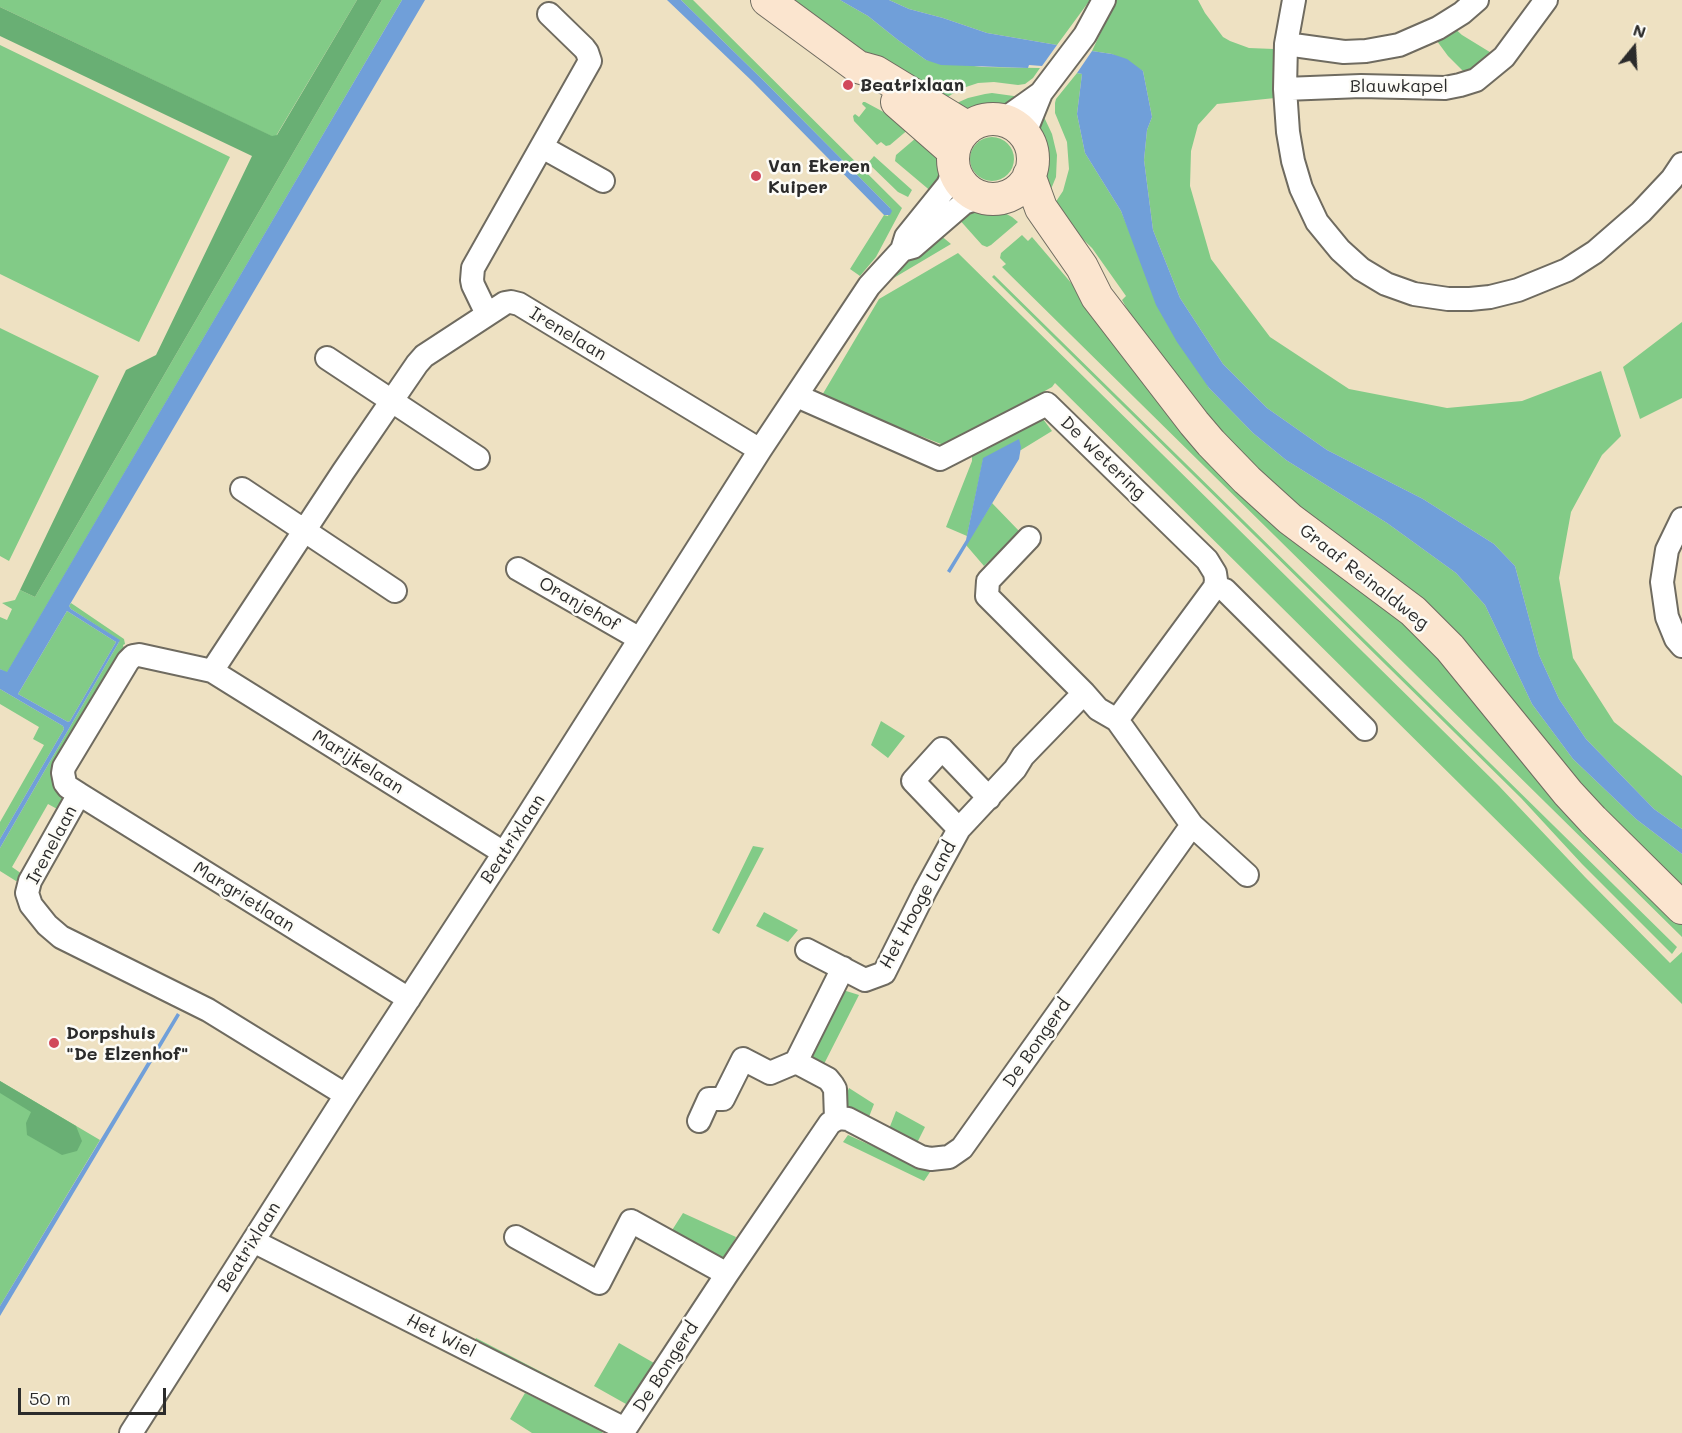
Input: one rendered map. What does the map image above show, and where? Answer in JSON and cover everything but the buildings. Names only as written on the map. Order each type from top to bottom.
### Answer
[{"type":"main road","points":[[767,0],[858,67],[863,76],[958,150]]},
{"type":"main road","points":[[987,119],[1014,128],[1032,152],[1032,166],[1029,175],[1014,193],[990,198],[972,193],[958,179],[958,150],[977,122],[987,119]]},
{"type":"main road","name":"Graaf Reinaldweg","points":[[1029,175],[1041,208],[1082,267],[1097,297],[1194,423],[1247,480],[1290,519],[1413,611],[1450,648],[1574,800],[1682,908]]},
{"type":"main road","name":"Graaf Reinaldweg","points":[[990,198],[1020,214],[1084,288],[1097,297]]},
{"type":"street","points":[[1014,128],[1085,35],[1104,0]]},
{"type":"street","points":[[1294,0],[1286,44],[1285,89],[1288,132],[1301,188],[1317,222],[1340,250],[1361,269],[1386,284],[1418,294],[1448,299],[1470,299],[1518,290],[1563,272],[1595,252],[1633,220],[1672,179],[1682,164]]},
{"type":"street","name":"Blauwkapel","points":[[1286,44],[1344,52],[1399,45],[1438,28],[1462,13],[1477,0]]},
{"type":"street","name":"Blauwkapel","points":[[1285,89],[1361,86],[1445,88],[1476,80],[1504,57],[1546,0]]},
{"type":"street","points":[[487,314],[473,285],[472,268],[590,61],[588,52],[549,14]]},
{"type":"street","points":[[542,147],[603,182]]},
{"type":"street","name":"Beatrixlaan","points":[[131,1433],[760,450],[869,286],[902,250],[906,237],[948,185],[958,150]]},
{"type":"street","name":"Beatrixlaan","points":[[902,250],[913,247],[964,203],[990,198]]},
{"type":"street","name":"Irenelaan","points":[[346,1095],[208,1010],[61,937],[47,925],[31,905],[28,899],[30,881],[79,794],[65,783],[64,767],[128,661],[133,656],[139,655],[212,671],[417,364],[424,356],[505,303],[519,304],[760,450]]},
{"type":"street","points":[[327,358],[478,458]]},
{"type":"street","name":"De Wetering","points":[[797,396],[940,459],[1047,404],[1207,560],[1215,573],[1215,587]]},
{"type":"street","points":[[242,489],[395,591]]},
{"type":"street","points":[[1682,519],[1667,550],[1662,582],[1667,617],[1676,639],[1682,646]]},
{"type":"street","points":[[1029,538],[988,580],[987,596],[1098,709],[1117,720],[1192,825],[1246,875]]},
{"type":"street","name":"Oranjehof","points":[[518,569],[640,639]]},
{"type":"street","points":[[1117,720],[1215,587],[1225,590],[1365,729]]},
{"type":"street","name":"Marijkelaan","points":[[212,671],[504,853]]},
{"type":"street","name":"Het Hooge Land","points":[[807,950],[865,980],[884,974],[959,830],[1015,769],[1023,756],[1084,693]]},
{"type":"street","name":"Het Hooge Land","points":[[959,830],[913,781],[942,749],[989,798]]},
{"type":"street","name":"Margrietlaan","points":[[79,794],[409,999]]},
{"type":"street","name":"De Bongerd","points":[[624,1431],[830,1123],[843,1118],[853,1121],[931,1160],[949,1157],[962,1148],[1192,825]]},
{"type":"street","points":[[699,1121],[709,1099],[723,1099],[743,1059],[770,1073],[796,1062],[843,968]]},
{"type":"street","points":[[796,1062],[828,1078],[835,1089],[836,1119]]},
{"type":"street","points":[[516,1238],[599,1283],[631,1221],[727,1275]]},
{"type":"street","name":"Het Wiel","points":[[253,1241],[624,1431]]},
{"type":"green space","points":[[0,0],[357,0],[276,136],[271,136],[0,7]]},
{"type":"green space","points":[[357,0],[382,0],[35,597],[20,590],[126,370],[156,355],[252,156],[0,36],[0,7],[272,136],[277,135]]},
{"type":"green space","points":[[382,0],[402,0],[7,673],[0,669],[0,617],[7,620],[12,609],[2,603],[15,600],[20,590],[35,597]]},
{"type":"green space","points":[[681,0],[693,0],[902,208],[876,257],[860,276],[850,269],[884,215],[888,216],[890,208]]},
{"type":"green space","points":[[781,0],[840,0],[868,16],[926,60],[982,67],[1040,68],[1025,84],[978,83],[960,89],[943,100],[932,98]]},
{"type":"green space","points":[[889,0],[1090,0],[1057,45],[987,33],[909,9]]},
{"type":"green space","points":[[1116,0],[1198,0],[1223,37],[1249,48],[1274,49],[1275,98],[1217,104],[1198,125],[1191,151],[1190,186],[1211,259],[1270,337],[1349,389],[1447,408],[1522,401],[1601,371],[1621,436],[1602,455],[1571,512],[1559,578],[1573,658],[1614,722],[1682,776],[1682,829],[1654,809],[1586,739],[1559,699],[1539,655],[1515,566],[1494,544],[1423,499],[1327,450],[1267,408],[1223,364],[1180,298],[1153,230],[1144,160],[1147,130],[1152,117],[1143,71],[1112,54],[1092,51]]},
{"type":"green space","points":[[1452,26],[1493,54],[1464,72],[1434,37]]},
{"type":"green space","points":[[0,45],[230,157],[139,342],[0,274]]},
{"type":"green space","points":[[1077,73],[1082,74],[1077,114],[1085,153],[1121,211],[1137,250],[1209,388],[1253,433],[1286,460],[1387,523],[1456,573],[1485,605],[1532,704],[1573,759],[1636,819],[1682,854],[1682,896],[1243,465],[1143,337],[1122,300],[1126,296],[1092,248],[1063,220],[1053,206],[1063,191],[1069,169],[1067,142],[1055,113],[1055,103]]},
{"type":"green space","points":[[992,93],[1021,97],[998,111],[974,114],[950,109],[968,98]]},
{"type":"green space","points":[[863,102],[910,128],[890,145],[886,146],[881,142],[877,145],[854,121],[853,116],[855,114],[859,117],[866,108]]},
{"type":"green space","points":[[1042,116],[1052,134],[1057,155],[1056,177],[1049,194],[1037,175],[1039,160],[1037,131]]},
{"type":"green space","points":[[923,132],[942,154],[944,166],[933,193],[895,161],[896,155]]},
{"type":"green space","points":[[992,137],[1007,144],[1014,159],[1007,174],[992,181],[977,174],[970,159],[977,144]]},
{"type":"green space","points":[[874,156],[912,190],[908,197],[898,192],[868,163]]},
{"type":"green space","points":[[982,207],[999,210],[1018,222],[987,247],[982,245],[957,217]]},
{"type":"green space","points":[[939,234],[951,244],[892,279],[891,277]]},
{"type":"green space","points":[[1022,235],[1028,241],[1032,237],[1095,311],[1414,625],[1682,921],[1682,937],[1002,267],[1006,264],[1000,258],[1001,253]]},
{"type":"green space","points":[[958,253],[1499,786],[1670,963],[1682,952],[1682,1004],[1055,383],[1052,387],[946,446],[821,397],[879,299]]},
{"type":"green space","points":[[994,275],[1677,947],[1672,954],[1582,864],[1521,798],[992,277]]},
{"type":"green space","points":[[1682,322],[1682,398],[1640,419],[1623,367]]},
{"type":"green space","points":[[0,328],[99,376],[9,561],[0,556]]},
{"type":"green space","points":[[1043,419],[1052,431],[1021,450],[983,460],[967,536],[946,527],[972,461],[972,454]]},
{"type":"green space","points":[[992,503],[1020,532],[984,566],[966,545]]},
{"type":"green space","points":[[71,603],[124,639],[125,652],[55,769],[66,798],[59,810],[48,804],[12,867],[22,874],[16,881],[0,871],[0,848],[119,642],[71,609],[69,606]]},
{"type":"green space","points":[[67,611],[116,642],[68,722],[18,694]]},
{"type":"green space","points":[[0,689],[63,726],[64,729],[0,839],[0,822],[44,745],[33,739],[39,727],[0,704]]},
{"type":"green space","points":[[881,721],[905,736],[888,758],[871,745]]},
{"type":"green space","points":[[753,846],[764,848],[719,934],[712,930]]},
{"type":"green space","points":[[764,912],[798,930],[788,942],[756,926]]},
{"type":"green space","points":[[843,990],[859,995],[824,1064],[811,1060]]},
{"type":"green space","points":[[0,1081],[100,1140],[0,1306]]},
{"type":"green space","points":[[0,1081],[76,1126],[82,1141],[77,1151],[62,1155],[27,1135],[26,1123],[31,1112],[0,1093]]},
{"type":"green space","points":[[849,1088],[874,1104],[867,1122],[840,1109]]},
{"type":"green space","points":[[896,1111],[925,1127],[916,1145],[889,1129]]},
{"type":"green space","points":[[848,1135],[930,1172],[924,1181],[843,1142]]},
{"type":"green space","points":[[683,1213],[736,1237],[724,1262],[669,1235]]},
{"type":"green space","points":[[476,1338],[574,1389],[570,1394],[473,1344]]},
{"type":"green space","points":[[619,1343],[654,1363],[626,1404],[594,1386]]},
{"type":"green space","points":[[525,1393],[604,1431],[602,1433],[532,1433],[510,1419]]},
{"type":"water","points":[[402,0],[425,0],[69,606],[120,640],[0,848],[0,839],[64,729],[63,726],[0,689],[0,669],[7,672]],"holes":[[[67,611],[116,642],[70,721],[68,722],[18,694]]]},
{"type":"water","points":[[667,0],[681,0],[890,208],[892,211],[890,215],[884,215],[752,81]]},
{"type":"water","points":[[840,0],[889,0],[909,9],[987,33],[1057,45],[1042,66],[1029,65],[1028,68],[941,65],[926,60],[868,16]]},
{"type":"water","points":[[1092,51],[1127,59],[1143,71],[1152,117],[1147,130],[1144,160],[1153,230],[1180,298],[1223,364],[1267,408],[1327,450],[1423,499],[1494,544],[1515,566],[1539,655],[1559,699],[1586,739],[1654,809],[1682,829],[1682,854],[1636,819],[1573,759],[1532,704],[1485,605],[1456,573],[1387,523],[1286,460],[1253,433],[1209,388],[1177,342],[1156,305],[1121,211],[1085,153],[1077,114],[1082,74],[1077,73]]},
{"type":"water","points":[[1019,439],[1021,447],[1019,459],[950,573],[947,571],[966,540],[983,458]]},
{"type":"water","points":[[177,1013],[180,1015],[0,1316],[0,1306]]},
{"type":"place","name":"Beatrixlaan","points":[[848,85]]},
{"type":"place","name":"Van Ekeren Kuiper","points":[[756,176]]},
{"type":"place","name":"Dorpshuis \"De Elzenhof\"","points":[[54,1043]]}]
